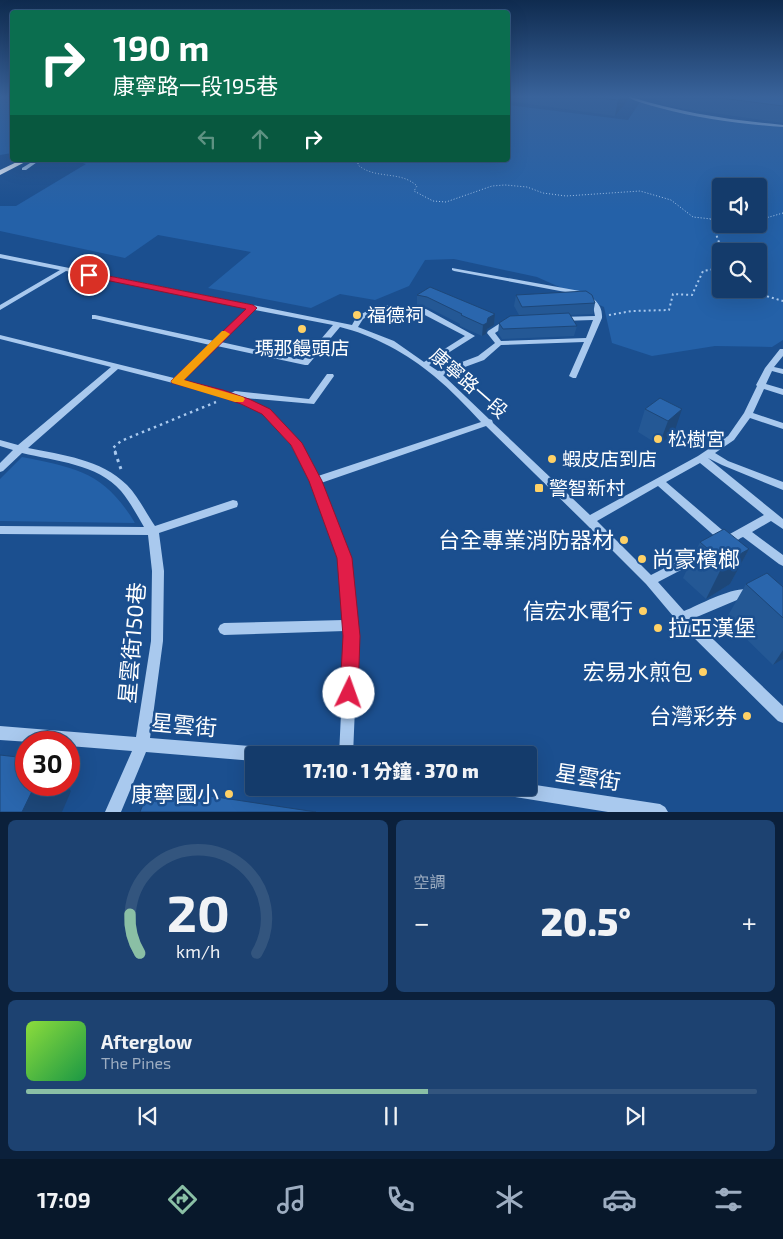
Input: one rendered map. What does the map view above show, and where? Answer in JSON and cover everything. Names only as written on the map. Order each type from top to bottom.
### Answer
[{"type":"main road","points":[[0,169],[13,162]]},
{"type":"main road","points":[[0,173],[22,162]]},
{"type":"street","points":[[24,169],[35,162]]},
{"type":"street","name":"康寧路一段","points":[[0,256],[338,324],[354,328],[391,344],[437,374],[489,422],[650,581],[682,618],[783,716]]},
{"type":"street","points":[[454,269],[578,292],[595,302],[600,311],[598,318],[573,376]]},
{"type":"street","points":[[0,308],[64,270]]},
{"type":"street","points":[[354,328],[360,318],[380,307],[423,311],[471,336],[424,365]]},
{"type":"street","points":[[176,381],[253,308]]},
{"type":"street","points":[[95,317],[305,363],[338,324]]},
{"type":"street","points":[[552,320],[598,318]]},
{"type":"street","points":[[499,343],[491,333],[506,322],[515,322]]},
{"type":"street","points":[[0,337],[231,396],[266,412],[296,443],[315,481],[345,558],[351,625],[346,746]]},
{"type":"street","points":[[437,374],[481,358],[499,343],[587,340]]},
{"type":"street","points":[[589,520],[705,455],[731,438],[748,414],[769,368],[783,351]]},
{"type":"street","points":[[0,468],[117,366]]},
{"type":"street","points":[[769,368],[783,372]]},
{"type":"street","points":[[219,392],[311,402],[330,376]]},
{"type":"street","points":[[760,385],[783,392]]},
{"type":"street","points":[[748,414],[783,426]]},
{"type":"street","points":[[315,481],[489,422]]},
{"type":"street","name":"星雲街150巷","points":[[0,443],[88,465],[106,473],[124,488],[153,531],[158,571],[157,641],[142,744],[113,812]]},
{"type":"street","points":[[705,455],[783,486]]},
{"type":"street","points":[[705,455],[783,525]]},
{"type":"street","points":[[658,481],[727,540]]},
{"type":"street","points":[[0,530],[153,531],[233,504]]},
{"type":"street","points":[[650,581],[772,516]]},
{"type":"street","points":[[745,532],[783,561]]},
{"type":"street","points":[[682,618],[736,595],[764,594]]},
{"type":"street","points":[[224,629],[351,625]]},
{"type":"street","name":"星雲街","points":[[0,733],[245,753]]},
{"type":"street","name":"星雲街","points":[[537,792],[660,812]]},
{"type":"path","points":[[358,162],[361,169],[375,174],[406,176],[417,186],[414,191],[432,201],[446,202],[492,186],[505,185],[527,187],[566,196],[640,191],[671,200],[693,217],[711,219],[719,243]]},
{"type":"path","points":[[767,218],[783,213]]},
{"type":"path","points":[[598,318],[632,311],[669,310],[673,294],[692,295],[703,271],[712,270]]},
{"type":"path","points":[[767,296],[783,301]]},
{"type":"path","points":[[117,482],[123,470],[113,448],[121,441],[231,396]]},
{"type":"shaded area","points":[[0,135],[10,135],[10,153],[0,155]]},
{"type":"shaded area","points":[[510,135],[783,135],[783,340],[772,347],[715,346],[652,356],[612,343],[604,307],[537,277],[454,259],[425,260],[409,286],[375,300],[340,294],[311,308],[208,288],[251,252],[158,235],[125,258],[0,231],[0,206],[16,206],[86,164],[80,162],[510,162]]},
{"type":"shaded area","points":[[22,457],[74,469],[88,475],[112,493],[124,506],[135,523],[0,521],[0,479]]},
{"type":"building","points":[[430,287],[495,314],[488,318],[487,323],[483,325],[427,297],[417,295]]},
{"type":"building","points":[[586,291],[592,295],[595,303],[522,307],[516,295]]},
{"type":"building","points":[[569,313],[577,326],[503,329],[499,323],[510,316]]},
{"type":"building","points":[[660,398],[682,409],[668,421],[645,409]]},
{"type":"building","points":[[724,529],[749,549],[724,563],[700,542]]},
{"type":"building","points":[[767,573],[783,587],[783,618],[746,584]]},
{"type":"building","points":[[0,755],[15,757],[15,796],[30,796],[22,812],[0,812]]},
{"type":"building","points":[[150,787],[316,812],[140,812]]},
{"type":"slow traffic","points":[[225,334],[176,381],[239,399]]},
{"type":"place","name":"福德祠","points":[[357,315]]},
{"type":"place","name":"瑪那饅頭店","points":[[302,329]]},
{"type":"place","name":"松樹宮","points":[[658,439]]},
{"type":"place","name":"蝦皮店到店","points":[[552,459]]},
{"type":"place","name":"警智新村","points":[[539,488]]},
{"type":"place","name":"台全專業消防器材","points":[[624,540]]},
{"type":"place","name":"尚豪檳榔","points":[[642,559]]},
{"type":"place","name":"信宏水電行","points":[[643,611]]},
{"type":"place","name":"拉亞漢堡","points":[[658,628]]},
{"type":"place","name":"宏易水煎包","points":[[703,672]]},
{"type":"place","name":"台灣彩券","points":[[747,716]]},
{"type":"place","name":"康寧國小","points":[[229,794]]},
{"type":"route","points":[[89,275],[253,308],[176,381],[245,401],[266,412],[296,443],[315,481],[345,558],[352,636],[349,693]]}]
